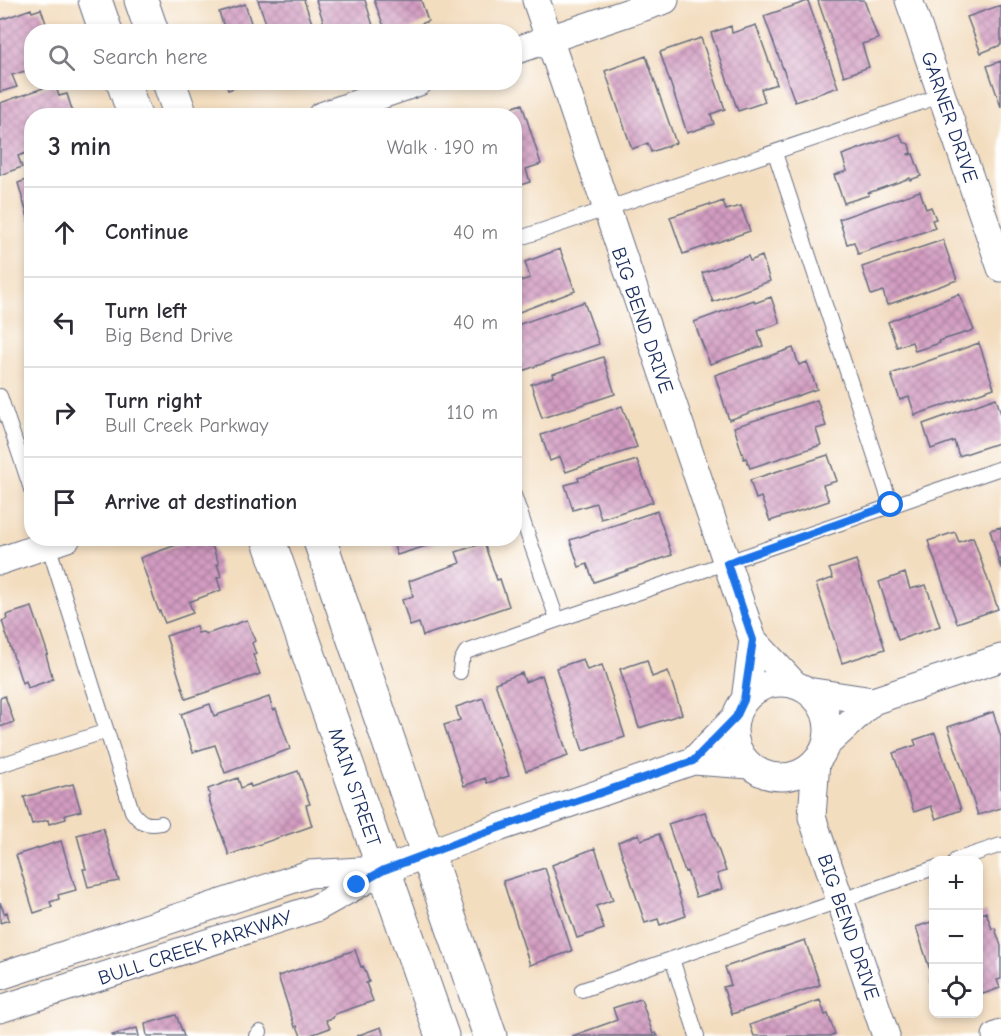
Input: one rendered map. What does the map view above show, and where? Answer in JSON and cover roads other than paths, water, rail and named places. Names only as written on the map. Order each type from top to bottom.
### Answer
[{"type":"street","points":[[95,0],[103,24]]},
{"type":"street","points":[[141,0],[149,24]]},
{"type":"street","name":"BIG BEND DRIVE","points":[[536,0],[753,640],[801,688]]},
{"type":"street","points":[[522,48],[666,0]]},
{"type":"street","name":"GARNER DRIVE","points":[[909,0],[944,95],[1001,268]]},
{"type":"street","points":[[126,90],[132,108]]},
{"type":"street","points":[[172,90],[178,108]]},
{"type":"street","points":[[344,108],[397,90]]},
{"type":"street","points":[[0,561],[40,546]]},
{"type":"street","name":"MAIN STREET","points":[[271,546],[442,1036]]},
{"type":"street","points":[[322,546],[490,1036]]},
{"type":"street","name":"BIG BEND DRIVE","points":[[740,708],[753,640]]},
{"type":"street","points":[[873,701],[773,684],[762,687],[740,708],[734,730],[736,743],[741,755],[760,770],[783,777],[795,775],[806,770],[873,701],[1001,658]]},
{"type":"street","points":[[801,688],[818,701],[826,715],[828,730],[821,753]]},
{"type":"street","name":"BULL CREEK PARKWAY","points":[[693,761],[740,708]]},
{"type":"street","name":"BIG BEND DRIVE","points":[[821,753],[812,818],[886,1036]]},
{"type":"street","name":"BULL CREEK PARKWAY","points":[[0,1009],[316,908],[384,870],[693,761],[760,770]]},
{"type":"street","name":"BIG BEND DRIVE","points":[[760,770],[812,818]]},
{"type":"street","name":"BULL CREEK PARKWAY","points":[[0,976],[309,874],[384,870]]},
{"type":"street","points":[[996,1036],[1001,1034]]},
{"type":"lane","points":[[522,237],[944,95]]},
{"type":"lane","points":[[775,153],[891,505]]},
{"type":"lane","points":[[0,396],[24,468]]},
{"type":"lane","points":[[460,672],[461,661],[466,652],[1001,468]]},
{"type":"lane","points":[[522,518],[557,619]]},
{"type":"lane","points":[[55,546],[106,731],[132,811],[141,822],[152,825],[161,823]]},
{"type":"lane","points":[[0,765],[106,731]]},
{"type":"lane","points":[[970,856],[1001,845]]},
{"type":"lane","points":[[582,990],[929,869]]},
{"type":"lane","points":[[672,958],[697,1036]]}]
